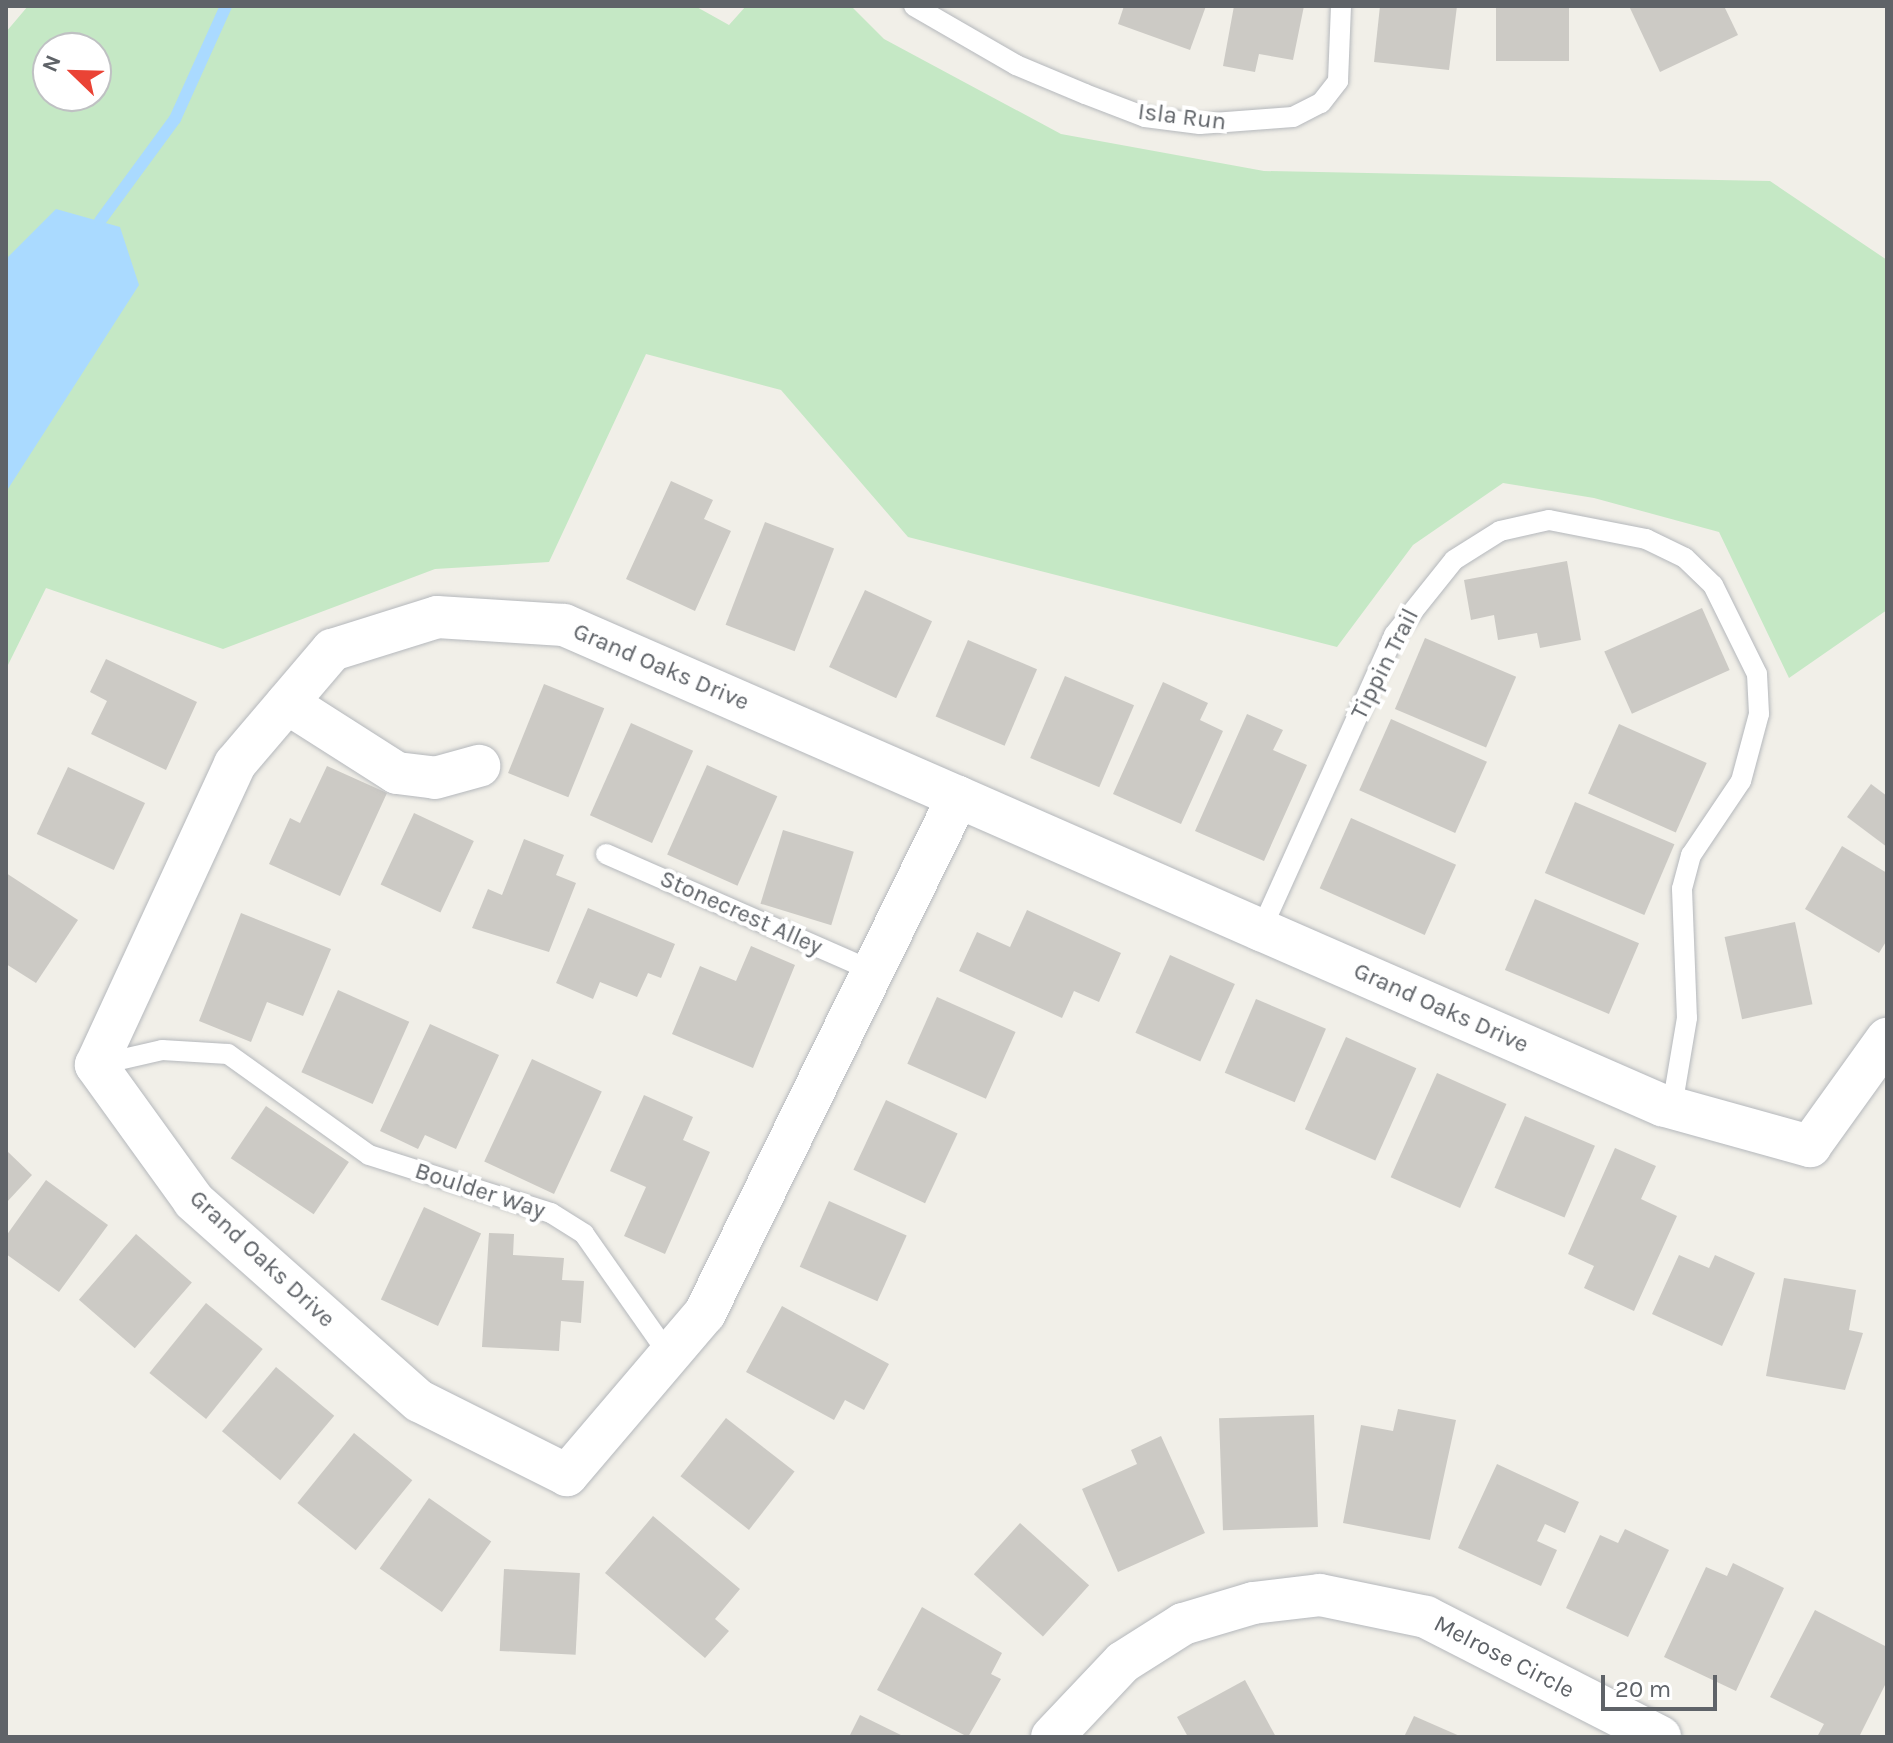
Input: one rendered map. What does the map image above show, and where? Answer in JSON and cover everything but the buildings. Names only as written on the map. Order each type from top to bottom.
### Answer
[{"type":"street","name":"Grand Oaks Drive","points":[[958,797],[875,972],[705,1313],[567,1475],[432,1408],[194,1201],[96,1065],[235,764],[332,650],[437,617],[564,625],[1672,1107],[1810,1146],[1887,1039]]},
{"type":"street","points":[[287,703],[397,773],[435,778],[479,766]]},
{"type":"street","name":"Melrose Circle","points":[[1052,1737],[1123,1662],[1183,1624],[1253,1603],[1320,1595],[1426,1617],[1636,1732]]},
{"type":"lane","name":"Isla Run","points":[[914,6],[1016,65],[1085,94],[1145,117],[1200,124],[1293,117],[1321,103],[1338,81],[1341,6]]},
{"type":"lane","name":"Tippin Trail","points":[[1261,930],[1394,635],[1454,560],[1500,531],[1549,520],[1646,539],[1685,558],[1713,585],[1757,674],[1759,714],[1741,781],[1691,855],[1682,889],[1687,1018],[1672,1107]]},
{"type":"lane","name":"Stonecrest Alley","points":[[606,854],[875,972]]},
{"type":"lane","name":"Boulder Way","points":[[96,1065],[162,1050],[228,1054],[369,1155],[551,1213],[584,1234],[669,1355]]},
{"type":"green space","points":[[28,6],[695,6],[729,25],[746,6],[851,6],[884,39],[1061,134],[1264,171],[1770,181],[1887,260],[1887,610],[1789,678],[1719,532],[1594,498],[1503,483],[1413,545],[1337,647],[908,537],[781,390],[646,354],[549,562],[435,569],[223,649],[46,588],[6,669],[6,32]]},
{"type":"water","points":[[56,209],[120,227],[139,285],[6,492],[6,259]]},
{"type":"waterway","points":[[100,221],[175,119],[226,6]]}]
